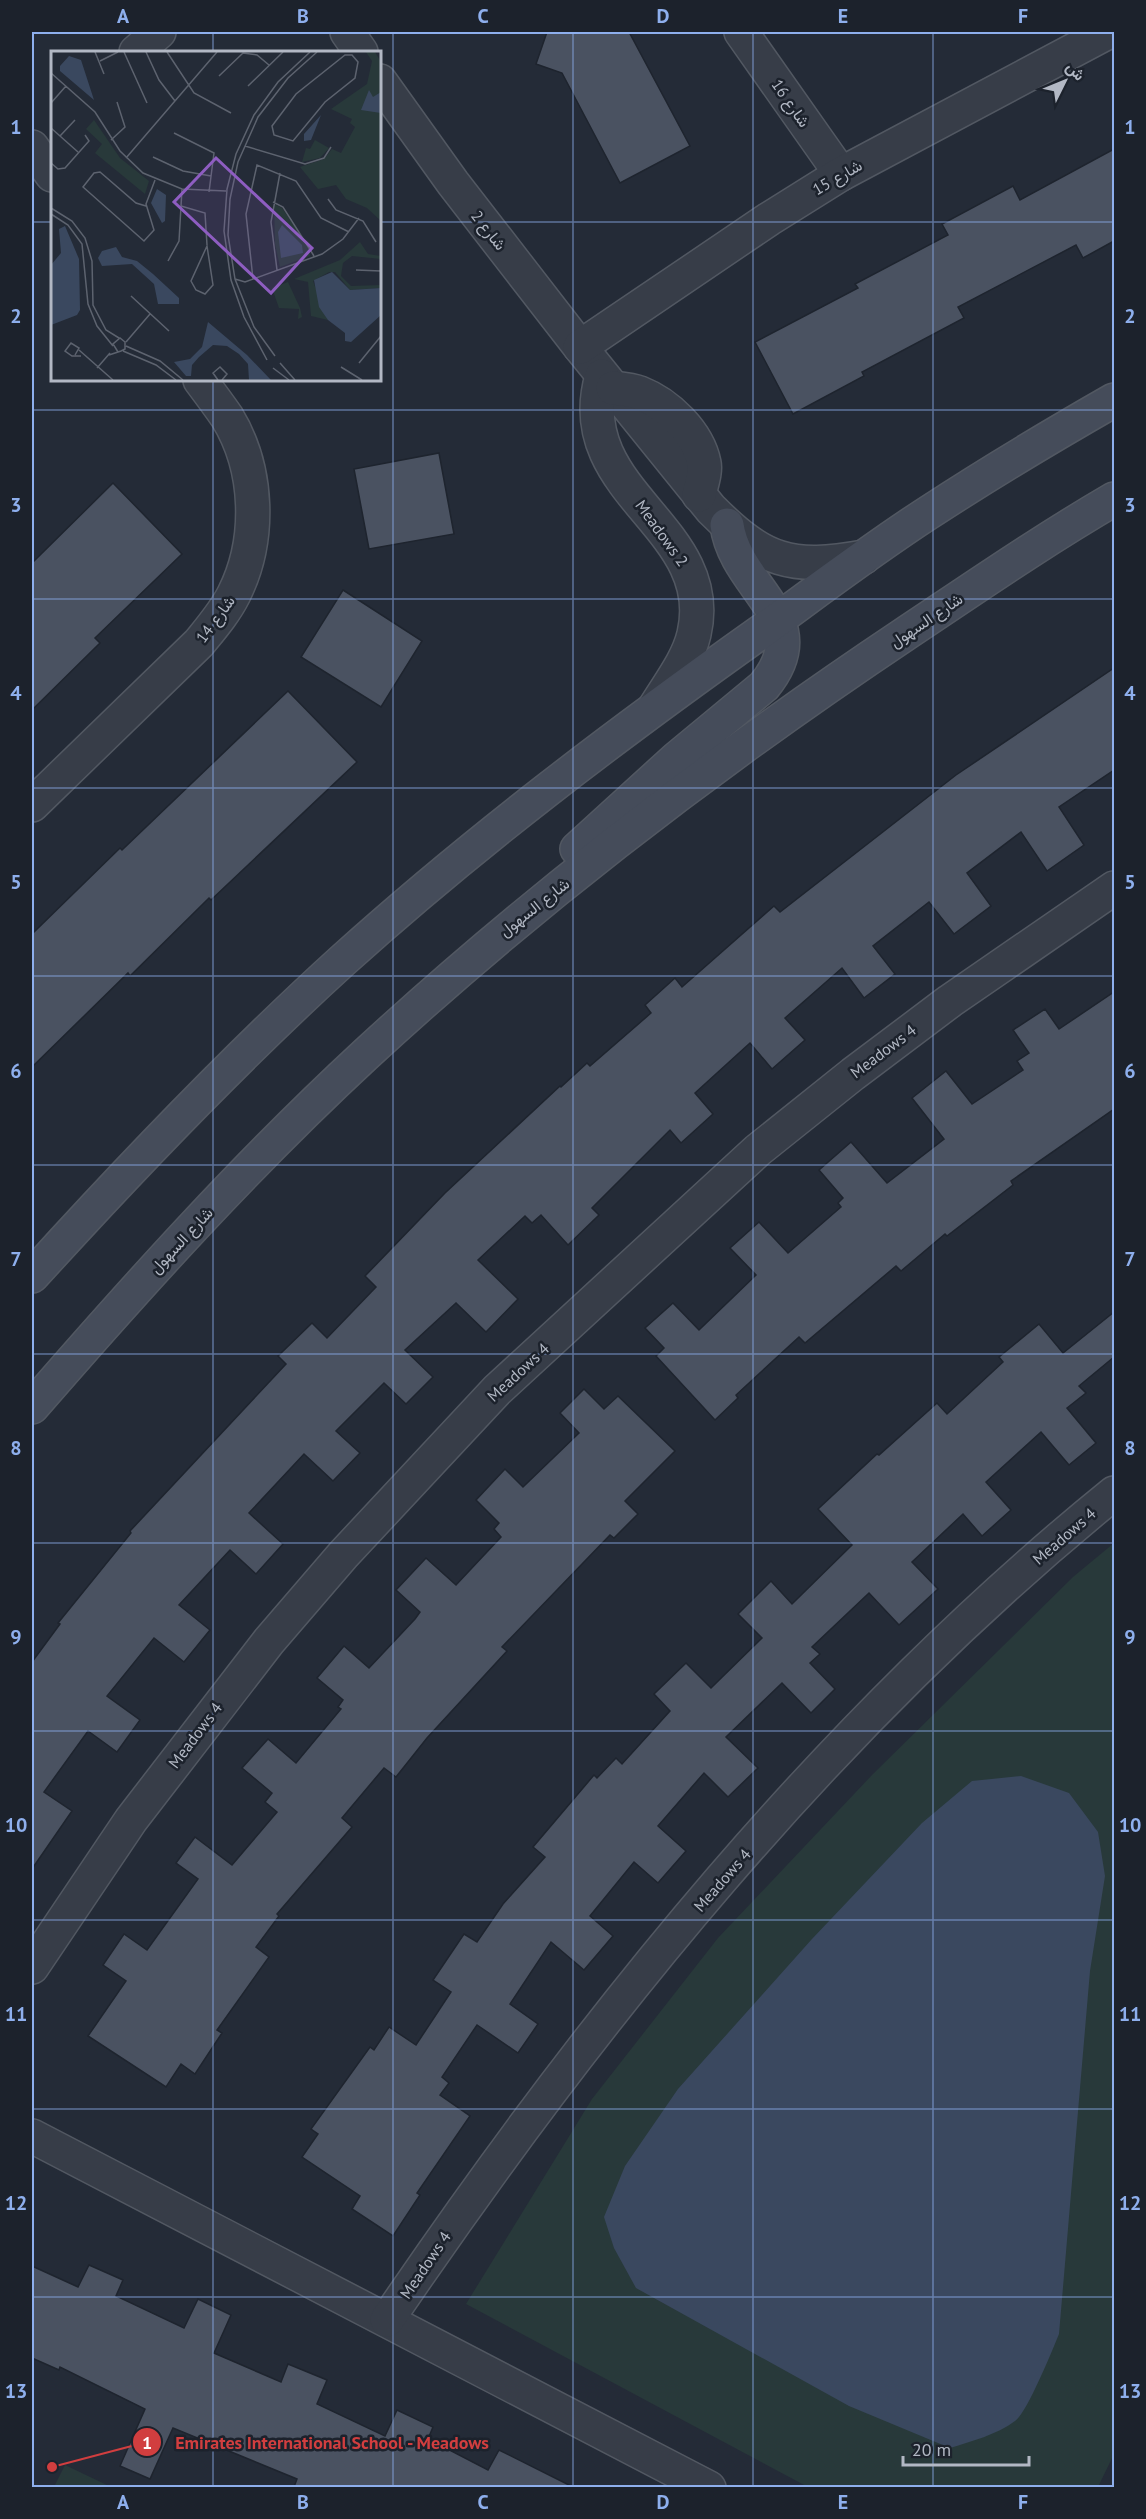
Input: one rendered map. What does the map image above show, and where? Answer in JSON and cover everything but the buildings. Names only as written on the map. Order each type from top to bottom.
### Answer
[{"type":"main road","points":[[32,1276],[130,1168],[235,1062],[344,960],[457,863],[655,707],[864,557],[975,483],[1114,400]]},
{"type":"main road","name":"شارع السهول","points":[[32,1407],[131,1292],[244,1172],[363,1057],[485,946],[651,814],[762,732],[976,586],[1114,499]]},
{"type":"main road","points":[[485,946],[546,880],[610,818],[676,758],[764,686],[776,672],[782,655],[783,636],[779,619],[737,560],[712,510]]},
{"type":"street","points":[[137,51],[159,32]]},
{"type":"street","points":[[346,32],[359,51]]},
{"type":"street","name":"شارع 16","points":[[741,32],[841,174]]},
{"type":"street","name":"شارع 15","points":[[580,347],[769,219],[841,174],[1108,32]]},
{"type":"street","name":"شارع 2","points":[[381,82],[453,183],[608,382]]},
{"type":"street","points":[[51,129],[32,147],[51,174]]},
{"type":"street","name":"شارع 14","points":[[32,804],[199,643],[218,620],[234,594],[245,565],[251,536],[253,505],[249,475],[240,445],[227,418],[201,381]]},
{"type":"street","points":[[608,382],[655,399],[673,414],[697,442],[705,465],[712,510],[749,544],[767,554],[786,560],[827,563],[864,557]]},
{"type":"street","name":"Meadows 2","points":[[608,382],[597,393],[596,412],[603,448],[629,489],[672,543],[687,566],[693,583],[697,619],[687,653],[655,707]]},
{"type":"street","points":[[672,543],[712,510]]},
{"type":"street","name":"Meadows 4","points":[[32,1966],[131,1820],[269,1641],[350,1546],[498,1390],[758,1150],[950,1001],[1114,888]]},
{"type":"street","name":"Meadows 4","points":[[387,2320],[530,2115],[615,2006],[704,1900],[796,1797],[891,1697],[990,1600],[1114,1493]]},
{"type":"street","points":[[32,2136],[195,2223],[709,2487]]},
{"type":"shaded area","points":[[1114,1543],[1114,2454],[1098,2487],[808,2487],[466,2304],[592,2099],[718,1938],[872,1775],[1073,1577]]},
{"type":"shaded area","points":[[65,2465],[111,2487],[54,2487]]},
{"type":"water","points":[[1021,1776],[1069,1793],[1098,1832],[1105,1876],[1090,1971],[1059,2334],[1020,2416],[1008,2426],[992,2434],[950,2448],[849,2406],[636,2288],[614,2248],[604,2217],[625,2166],[678,2089],[812,1939],[922,1823],[972,1781]]},
{"type":"place","name":"Emirates International School - Meadows","points":[[52,2467]]}]
